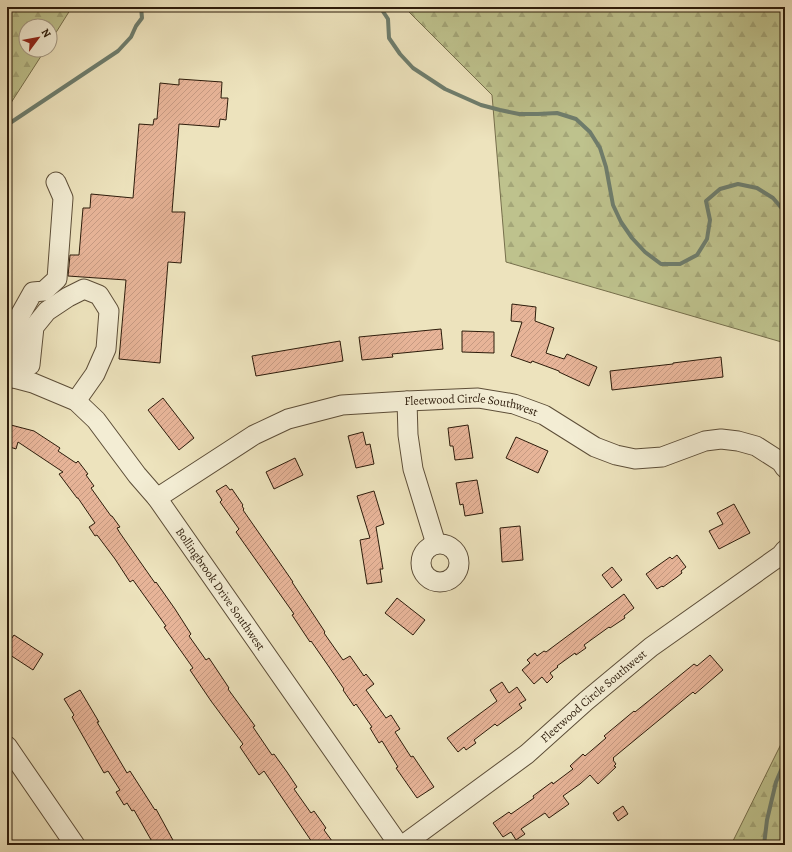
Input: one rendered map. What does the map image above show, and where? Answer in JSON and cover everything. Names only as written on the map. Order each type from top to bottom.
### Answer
[{"type":"street","points":[[13,376],[13,359],[19,317],[33,292],[44,291],[57,279],[63,198],[56,182]]},
{"type":"street","points":[[13,376],[30,364],[34,326],[47,311],[68,296],[84,289],[98,295],[109,312],[106,348],[95,374],[76,401]]},
{"type":"street","name":"Bollingbrook Drive Southwest","points":[[13,376],[76,401],[96,420],[156,498],[399,845]]},
{"type":"street","name":"Fleetwood Circle Southwest","points":[[156,498],[254,435],[288,419],[342,405],[407,401],[478,398],[514,404],[544,415],[595,447],[616,455],[635,459],[662,457],[705,441],[721,439],[738,440],[756,446],[781,462],[785,468]]},
{"type":"street","points":[[407,401],[408,435],[413,469],[436,544]]},
{"type":"street","name":"Fleetwood Circle Southwest","points":[[403,845],[527,754],[586,701],[650,647],[781,555],[785,550]]},
{"type":"street","points":[[7,746],[75,845]]},
{"type":"green space","points":[[7,7],[72,7],[58,29],[58,18],[18,18],[18,58],[40,58],[7,109]]},
{"type":"green space","points":[[404,7],[785,7],[785,343],[506,262],[492,95]]},
{"type":"green space","points":[[785,736],[785,845],[731,845]]},
{"type":"building","points":[[179,79],[222,82],[221,98],[228,98],[226,120],[220,119],[219,127],[179,124],[172,212],[185,212],[181,263],[168,262],[160,363],[119,359],[126,280],[68,276],[70,255],[79,255],[83,208],[90,208],[91,194],[133,198],[139,124],[153,125],[154,119],[157,119],[160,83],[179,85]]},
{"type":"building","points":[[512,304],[536,307],[535,321],[554,328],[546,353],[564,359],[567,354],[597,367],[589,386],[559,371],[532,361],[531,363],[511,356],[522,322],[511,321]]},
{"type":"building","points":[[441,329],[443,349],[392,354],[393,357],[362,360],[359,337]]},
{"type":"building","points":[[462,331],[494,332],[494,353],[462,352]]},
{"type":"building","points":[[340,341],[343,361],[256,376],[252,356]]},
{"type":"building","points":[[721,357],[723,377],[612,390],[610,371]]},
{"type":"building","points":[[163,398],[194,438],[179,450],[148,410]]},
{"type":"building","points":[[7,424],[34,431],[60,448],[58,451],[76,463],[78,461],[88,474],[86,475],[94,486],[91,488],[120,527],[117,528],[120,533],[175,609],[191,634],[189,636],[206,660],[209,658],[229,688],[228,689],[255,726],[253,727],[272,755],[274,754],[297,787],[294,789],[311,813],[314,811],[326,828],[324,830],[335,845],[314,845],[264,771],[259,775],[240,747],[243,744],[190,670],[193,668],[164,627],[166,626],[133,580],[130,582],[115,559],[89,527],[95,523],[59,474],[63,472],[18,442],[16,449],[7,446]]},
{"type":"building","points":[[468,425],[473,458],[455,460],[453,446],[450,446],[448,428]]},
{"type":"building","points":[[363,432],[366,445],[370,444],[374,464],[356,468],[348,436]]},
{"type":"building","points":[[516,437],[548,451],[538,473],[506,458]]},
{"type":"building","points":[[295,458],[303,475],[274,489],[266,472]]},
{"type":"building","points":[[477,480],[483,513],[465,516],[463,504],[460,505],[456,483]]},
{"type":"building","points":[[226,485],[230,490],[232,489],[243,505],[243,510],[293,582],[325,632],[324,633],[343,660],[350,656],[364,676],[366,674],[374,684],[366,690],[386,718],[391,715],[400,729],[395,732],[411,757],[413,756],[434,787],[417,798],[396,768],[398,767],[382,741],[379,743],[370,728],[372,727],[356,704],[354,706],[327,664],[292,615],[294,614],[236,532],[239,529],[220,502],[222,500],[216,491]]},
{"type":"building","points":[[374,491],[384,524],[376,527],[383,569],[380,569],[382,582],[367,584],[360,540],[370,538],[357,496]]},
{"type":"building","points":[[734,504],[750,533],[719,549],[709,531],[723,524],[717,513]]},
{"type":"building","points":[[520,526],[523,560],[502,562],[500,528]]},
{"type":"building","points":[[677,555],[686,567],[677,577],[663,587],[662,586],[657,589],[646,574],[670,557],[672,559]]},
{"type":"building","points":[[612,567],[622,580],[612,588],[602,575]]},
{"type":"building","points":[[624,594],[634,608],[624,616],[625,618],[610,628],[609,627],[584,645],[586,648],[576,655],[575,653],[557,666],[558,667],[550,673],[553,677],[547,683],[542,677],[534,684],[522,670],[530,663],[527,660],[535,653],[537,656],[544,651],[546,652]]},
{"type":"building","points":[[397,598],[425,620],[413,635],[385,613]]},
{"type":"building","points":[[14,635],[43,654],[33,670],[7,653],[7,645]]},
{"type":"building","points":[[710,655],[723,670],[695,694],[693,692],[613,758],[616,764],[614,766],[616,767],[598,784],[590,775],[563,796],[569,804],[549,818],[545,813],[521,829],[525,834],[516,840],[511,832],[503,837],[493,823],[509,812],[511,814],[534,798],[533,796],[552,782],[553,784],[573,769],[570,766],[583,754],[585,756],[606,738],[604,736],[634,711],[635,712],[694,664],[697,666]]},
{"type":"building","points":[[502,682],[509,693],[517,687],[526,700],[519,704],[522,708],[497,726],[495,724],[474,740],[476,743],[466,750],[464,747],[458,752],[447,738],[497,701],[490,690]]},
{"type":"building","points":[[80,690],[127,773],[130,771],[155,810],[156,809],[174,842],[169,845],[154,845],[134,810],[132,811],[127,803],[124,805],[116,792],[120,790],[108,771],[104,773],[72,717],[74,715],[64,699]]},
{"type":"building","points":[[623,806],[628,814],[618,821],[613,813]]},
{"type":"waterway","points":[[7,125],[118,51],[131,37],[142,18],[141,7]]},
{"type":"waterway","points":[[380,7],[388,19],[389,38],[400,54],[413,68],[445,89],[481,105],[500,110],[519,114],[557,113],[576,119],[590,132],[600,148],[606,167],[613,205],[621,222],[632,238],[645,252],[661,264],[680,264],[697,255],[707,239],[710,220],[706,201],[720,189],[738,184],[757,188],[773,198],[785,212]]},
{"type":"waterway","points":[[764,845],[767,820],[776,782],[785,761]]}]
